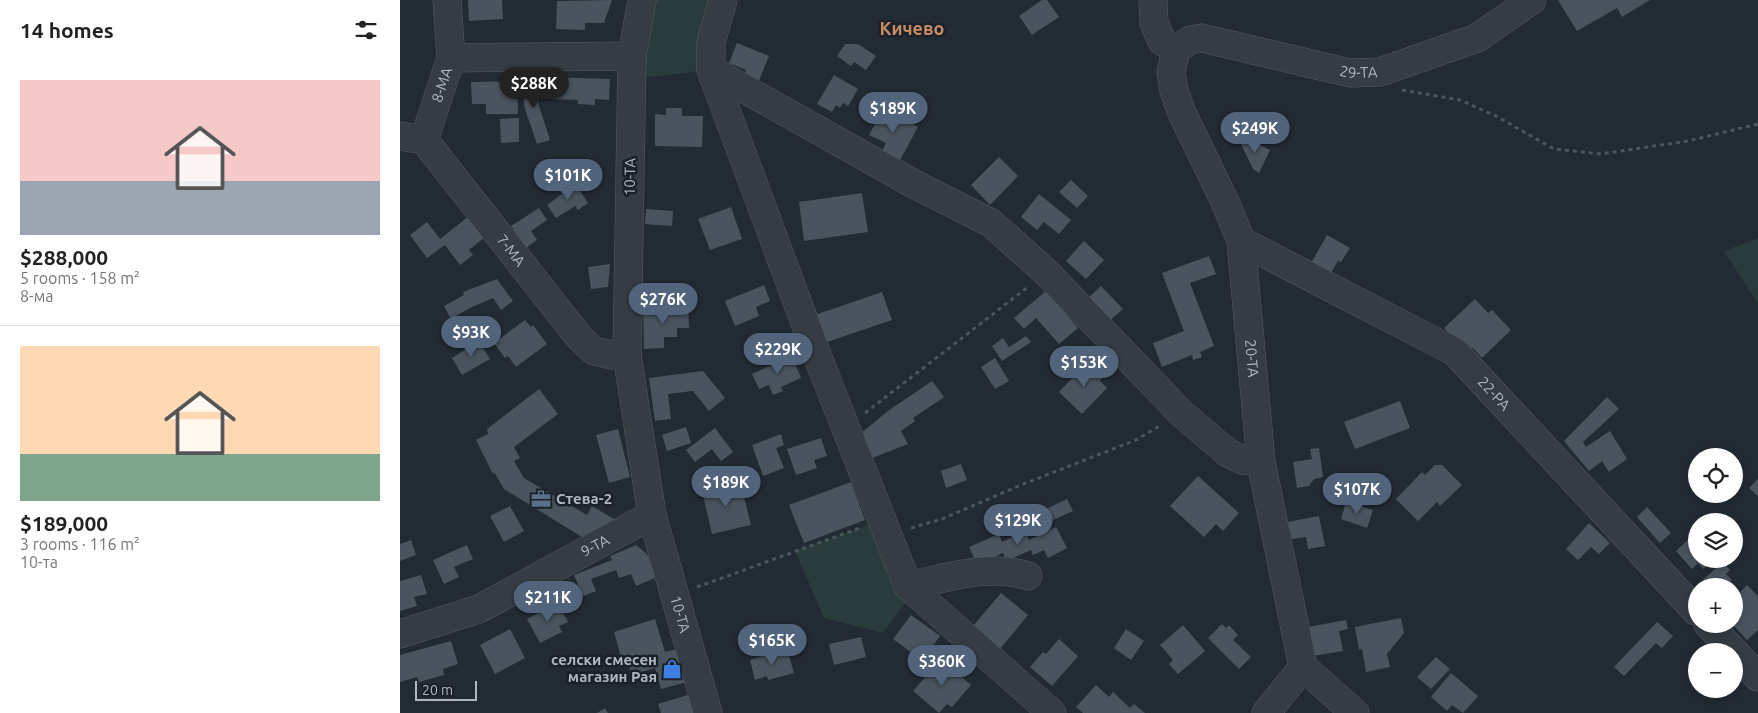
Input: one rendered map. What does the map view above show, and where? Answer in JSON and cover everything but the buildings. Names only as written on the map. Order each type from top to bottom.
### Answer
[{"type":"street","name":"8-МА","points":[[412,138],[452,58],[447,0]]},
{"type":"street","name":"10-ТА","points":[[642,0],[632,56],[627,355],[652,515],[708,713]]},
{"type":"street","points":[[723,0],[711,42],[711,70],[846,428],[908,586],[1052,713]]},
{"type":"street","points":[[1153,0],[1154,23],[1162,42],[1176,50]]},
{"type":"street","name":"29-ТА","points":[[1176,50],[1190,40],[1202,38],[1350,73],[1380,72],[1477,38],[1532,0]]},
{"type":"street","name":"20-ТА","points":[[1176,50],[1171,72],[1174,91],[1182,113],[1226,204],[1241,241],[1260,462],[1303,667]]},
{"type":"street","points":[[452,58],[632,56]]},
{"type":"street","points":[[711,70],[914,184],[991,223],[1046,272],[1181,412],[1228,453],[1243,460],[1260,462]]},
{"type":"street","name":"7-МА","points":[[412,138],[579,337],[594,351],[612,356],[627,355]]},
{"type":"street","name":"22-РА","points":[[1241,241],[1455,352],[1688,602]]},
{"type":"street","name":"9-ТА","points":[[400,634],[479,609],[652,515]]},
{"type":"street","points":[[908,586],[999,570],[1028,576]]},
{"type":"street","points":[[1716,633],[1758,677]]},
{"type":"street","points":[[1266,713],[1303,667],[1355,713]]},
{"type":"path","points":[[1394,88],[1460,100],[1496,116],[1554,149],[1601,154],[1688,141],[1758,124]]},
{"type":"path","points":[[846,428],[1046,272]]},
{"type":"path","points":[[675,595],[885,527],[942,519],[1021,485],[1136,440],[1181,412]]},
{"type":"shaded area","points":[[644,0],[723,0],[711,70],[631,79]]},
{"type":"shaded area","points":[[1758,238],[1758,304],[1724,251]]},
{"type":"shaded area","points":[[882,520],[914,591],[883,633],[824,618],[795,551]]},
{"type":"place","name":"Стева-2","points":[[541,499]]},
{"type":"place","name":"селски смесен магазин Рая","points":[[672,669]]},
{"type":"district","name":"Кичево","points":[[912,29]]}]
